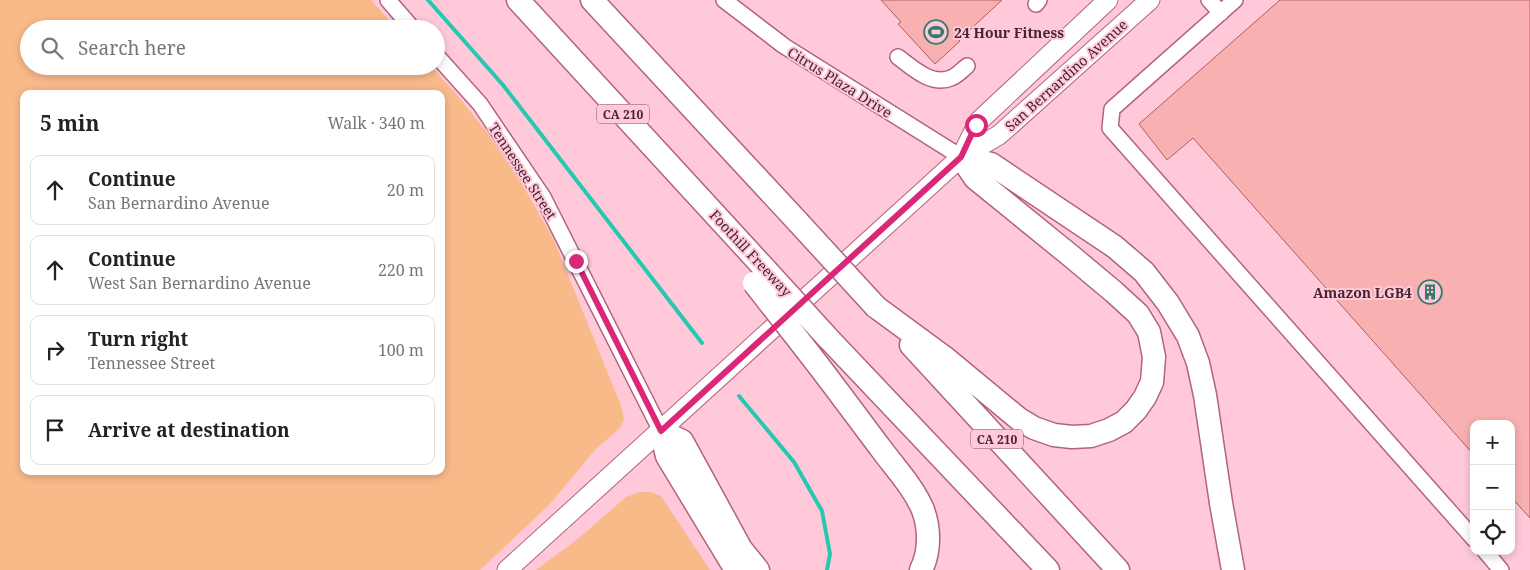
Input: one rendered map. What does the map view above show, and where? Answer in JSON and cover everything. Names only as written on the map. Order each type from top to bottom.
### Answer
[{"type":"highway","name":"Foothill Freeway","points":[[518,0],[728,228],[760,276],[827,337],[1048,570]]},
{"type":"highway","name":"CA 210","points":[[592,0],[1118,570]]},
{"type":"highway","points":[[876,307],[944,357],[1019,419],[1034,428],[1054,435],[1072,437],[1091,436],[1109,430],[1124,422],[1145,397],[1152,382],[1154,357],[1149,332],[1138,314],[1071,256],[975,178],[961,157]]},
{"type":"highway","points":[[961,157],[991,164],[1115,247],[1144,272],[1168,303],[1188,336],[1200,371],[1233,570]]},
{"type":"highway","points":[[760,276],[808,352],[907,483],[923,510],[928,529],[928,547],[921,570]]},
{"type":"highway","points":[[661,431],[667,456],[736,570]]},
{"type":"highway","points":[[661,431],[682,441],[741,549],[758,570]]},
{"type":"main road","name":"San Bernardino Avenue","points":[[961,157],[979,121],[1108,0]]},
{"type":"main road","name":"San Bernardino Avenue","points":[[961,157],[999,136],[1150,0]]},
{"type":"main road","points":[[507,570],[961,157]]},
{"type":"street","points":[[388,0],[405,20]]},
{"type":"street","name":"Citrus Plaza Drive","points":[[724,0],[784,46],[961,157]]},
{"type":"street","points":[[1209,0],[1221,13]]},
{"type":"street","points":[[1235,0],[1112,109],[1110,128],[1470,534]]},
{"type":"street","points":[[898,57],[927,78],[941,81],[952,78],[966,66]]},
{"type":"street","name":"Tennessee Street","points":[[445,65],[480,104],[543,196],[661,431]]},
{"type":"street","points":[[1489,555],[1502,570]]},
{"type":"shaded area","points":[[0,0],[371,0],[389,20],[20,20],[20,75],[439,75],[457,95],[489,135],[522,184],[553,238],[622,408],[624,420],[620,428],[596,449],[548,506],[480,570],[0,570]]},
{"type":"shaded area","points":[[639,492],[651,492],[661,496],[710,570],[536,570],[579,538],[626,497]]},
{"type":"building","name":"24 Hour Fitness","points":[[881,0],[1002,0],[935,64],[898,24],[901,22]]},
{"type":"building","name":"Amazon LGB4","points":[[1280,0],[1530,0],[1530,518],[1515,501],[1515,420],[1470,420],[1470,450],[1193,138],[1167,160],[1139,124]]},
{"type":"waterway","points":[[428,0],[503,85],[702,343]]},
{"type":"waterway","points":[[739,396],[794,462],[822,511],[830,554],[827,570]]},
{"type":"place","name":"24 Hour Fitness","points":[[936,32]]},
{"type":"place","name":"Amazon LGB4","points":[[1430,292]]},
{"type":"route","points":[[576,261],[661,431],[961,157],[976,125]]}]
